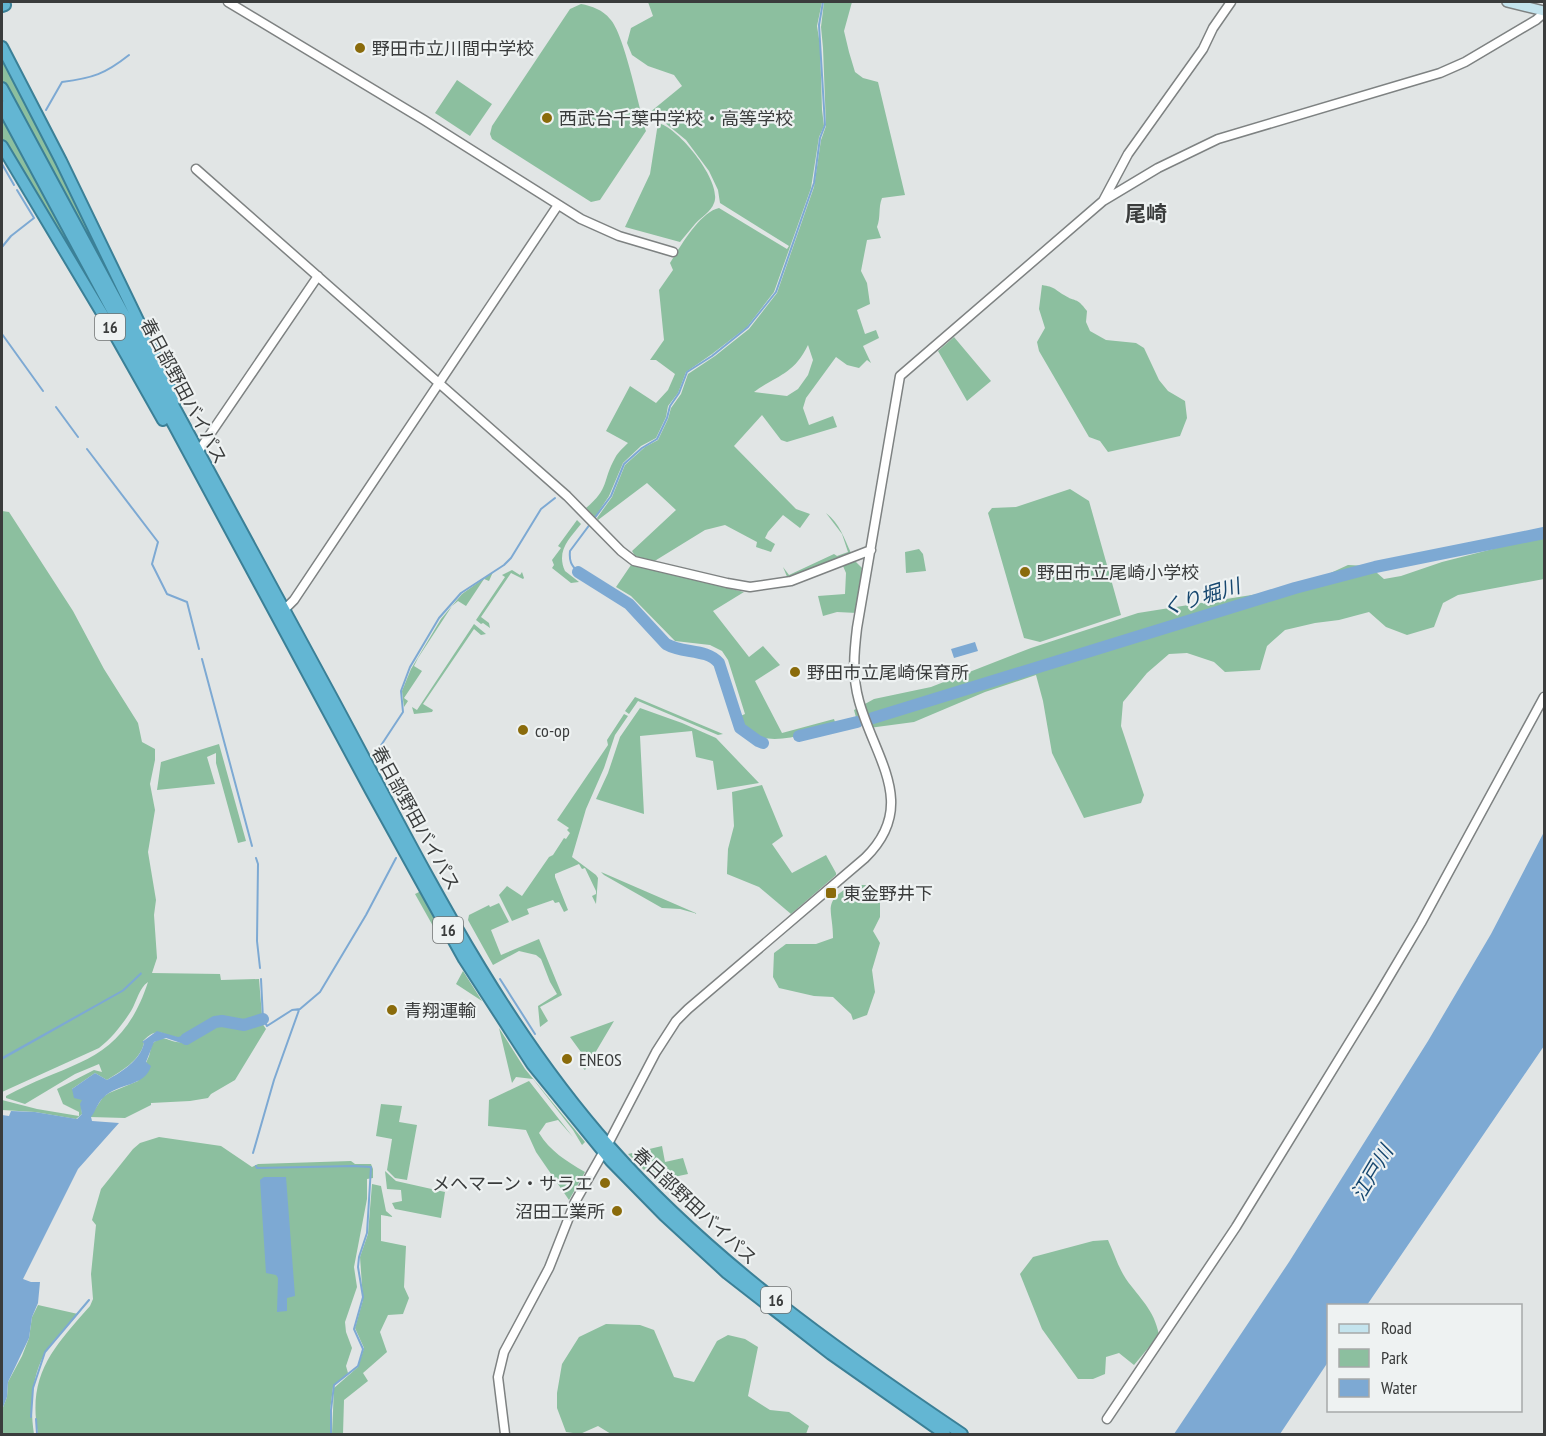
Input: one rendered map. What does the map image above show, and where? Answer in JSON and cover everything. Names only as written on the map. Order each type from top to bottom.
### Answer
[{"type":"highway","name":"16","points":[[2,47],[47,132],[168,378],[198,452]]},
{"type":"highway","name":"春日部野田バイパス","points":[[2,88],[218,507],[464,959],[532,1064],[664,1215],[727,1273],[831,1354],[945,1434]]},
{"type":"highway","name":"春日部野田バイパス","points":[[2,106],[198,452],[477,962],[566,1094],[606,1148],[732,1266],[835,1346],[962,1434]]},
{"type":"highway","name":"16","points":[[2,146],[188,462],[218,507]]},
{"type":"main road","points":[[1508,2],[1545,12]]},
{"type":"street","points":[[228,2],[424,120],[581,219],[619,236],[673,252]]},
{"type":"street","points":[[1102,201],[1128,154],[1203,49],[1231,2]]},
{"type":"street","points":[[505,1434],[498,1383],[502,1358],[549,1268],[570,1212],[656,1052],[676,1021],[865,858],[884,835],[891,810],[891,787],[862,711],[854,675],[854,654],[900,376],[1102,201],[1158,168],[1218,139],[1428,78],[1453,68],[1536,20],[1545,12]]},
{"type":"street","points":[[196,169],[567,496],[621,551],[634,561],[750,587],[791,581],[871,550]]},
{"type":"street","points":[[284,610],[301,591],[558,205]]},
{"type":"street","points":[[198,452],[318,276]]},
{"type":"street","points":[[1107,1419],[1236,1227],[1376,999],[1421,923],[1545,697]]},
{"type":"green space","points":[[648,2],[822,2],[817,26],[824,126],[819,137],[811,188],[774,292],[747,327],[686,372],[678,393],[668,406],[666,417],[656,438],[641,446],[623,463],[609,496],[595,517],[586,508],[599,495],[615,458],[628,443],[606,431],[630,386],[656,403],[668,390],[675,374],[656,360],[650,360],[664,340],[659,290],[673,270],[670,263],[685,240],[705,216],[719,208],[787,249],[789,246],[720,203],[718,190],[709,171],[686,140],[664,122],[655,122],[649,113],[682,86],[674,75],[648,66],[632,55],[627,43],[631,28],[653,16]]},
{"type":"green space","points":[[824,2],[852,2],[844,31],[849,52],[855,72],[863,78],[878,82],[905,195],[882,198],[877,227],[881,238],[867,240],[861,271],[867,283],[870,304],[857,310],[865,334],[876,330],[879,338],[863,346],[871,363],[867,360],[859,368],[847,365],[836,357],[806,398],[803,408],[809,425],[833,416],[837,427],[787,442],[781,440],[762,415],[734,446],[796,509],[810,514],[800,528],[783,515],[765,538],[775,544],[771,552],[756,547],[757,542],[725,525],[705,530],[653,562],[635,556],[632,551],[676,510],[647,483],[598,520],[597,518],[612,497],[625,465],[645,447],[658,440],[671,408],[681,394],[688,374],[749,329],[777,293],[814,187],[821,140],[826,126],[821,27]],"holes":[[[808,345],[813,360],[808,375],[798,389],[787,396],[754,392],[791,368]]]},
{"type":"green space","points":[[581,4],[601,11],[615,27],[626,55],[646,131],[600,200],[591,202],[492,139],[490,134],[492,126],[570,9]]},
{"type":"green space","points":[[2,55],[48,142],[98,250],[94,250],[2,79]]},
{"type":"green space","points":[[457,80],[492,104],[470,136],[435,113]]},
{"type":"green space","points":[[2,116],[78,258],[75,264],[2,139]]},
{"type":"green space","points":[[658,123],[676,134],[697,157],[712,182],[715,194],[711,209],[680,242],[625,227],[650,174]]},
{"type":"green space","points":[[1042,285],[1052,287],[1080,303],[1087,311],[1086,322],[1090,331],[1106,340],[1136,343],[1144,348],[1159,380],[1168,391],[1185,401],[1187,418],[1180,436],[1108,452],[1100,441],[1089,437],[1039,351],[1037,342],[1045,328],[1039,309]]},
{"type":"green space","points":[[954,337],[991,381],[967,401],[938,351]]},
{"type":"green space","points":[[1070,489],[1089,501],[1121,615],[1040,642],[1024,638],[988,513],[992,508],[1016,507]]},
{"type":"green space","points":[[2,511],[9,512],[73,611],[104,669],[138,723],[142,742],[155,749],[150,784],[155,810],[148,852],[156,900],[154,915],[157,958],[152,973],[220,974],[221,980],[259,979],[262,1016],[241,1020],[218,1019],[181,1037],[154,1033],[143,1041],[138,1055],[124,1069],[107,1080],[95,1073],[72,1089],[83,1100],[82,1114],[76,1119],[35,1112],[2,1110],[2,1100],[79,1116],[79,1112],[63,1104],[57,1089],[94,1070],[102,1072],[99,1064],[75,1074],[25,1104],[6,1098],[6,1096],[92,1057],[109,1045],[124,1030],[137,1009],[148,982],[142,988],[124,1021],[99,1048],[2,1092]]},
{"type":"green space","points":[[826,513],[838,527],[844,537],[851,553],[788,579],[783,567],[789,575],[834,554],[837,556],[848,552],[842,534]]},
{"type":"green space","points":[[577,520],[581,524],[565,546],[562,557],[565,571],[579,582],[571,583],[552,568],[554,565],[552,560],[561,548],[558,546]]},
{"type":"green space","points":[[1544,536],[1544,579],[1458,595],[1443,603],[1434,627],[1407,635],[1386,627],[1369,612],[1285,630],[1267,646],[1260,670],[1225,672],[1214,662],[1187,653],[1169,654],[1147,673],[1123,702],[1121,726],[1144,795],[1141,803],[1084,818],[1052,753],[1036,675],[985,692],[914,722],[869,728],[857,721],[854,710],[874,699],[931,687],[1031,648],[1138,613],[1277,591],[1324,576],[1348,565],[1369,566],[1384,579],[1401,576],[1442,562]]},
{"type":"green space","points":[[919,549],[923,554],[926,571],[906,573],[905,552]]},
{"type":"green space","points":[[854,560],[862,568],[863,575],[857,613],[837,612],[823,616],[818,596],[845,594],[846,573],[843,566]]},
{"type":"green space","points":[[631,565],[744,592],[713,611],[749,657],[763,646],[780,665],[755,681],[782,733],[834,719],[836,725],[783,739],[757,736],[746,729],[738,717],[745,714],[728,660],[722,651],[710,645],[675,641],[631,596],[616,587]]},
{"type":"green space","points":[[512,570],[520,575],[522,572],[524,578],[511,573],[481,617],[489,623],[490,628],[481,624],[476,620],[505,577],[502,575]]},
{"type":"green space","points":[[493,572],[489,581],[484,579],[466,606],[458,601],[452,606],[414,666],[422,671],[404,698],[408,701],[404,707],[402,691],[411,669],[441,619],[462,594]]},
{"type":"green space","points":[[474,624],[486,634],[481,635],[474,629],[423,704],[433,710],[432,712],[414,714],[412,707],[417,710]]},
{"type":"green space","points":[[635,697],[723,734],[718,735],[638,701],[629,714],[625,711]]},
{"type":"green space","points":[[640,708],[716,738],[759,783],[717,790],[713,761],[696,757],[692,731],[640,736],[644,814],[596,799],[608,773],[620,737]]},
{"type":"green space","points":[[624,714],[628,716],[615,735],[586,809],[572,857],[598,878],[596,904],[592,896],[596,894],[596,891],[585,868],[582,869],[579,864],[555,874],[568,910],[564,912],[559,902],[555,903],[553,900],[527,909],[529,914],[512,921],[499,895],[507,886],[522,896],[549,857],[553,855],[564,838],[566,839],[570,833],[567,830],[569,828],[557,820],[608,745],[607,740]]},
{"type":"green space","points":[[219,744],[246,841],[238,843],[216,763],[216,753],[207,757],[215,784],[157,790],[161,762]]},
{"type":"green space","points":[[762,785],[783,836],[772,844],[792,873],[826,855],[836,873],[791,914],[759,887],[727,874],[728,849],[734,826],[732,792]]},
{"type":"green space","points":[[601,872],[698,914],[680,909],[662,908]]},
{"type":"green space","points":[[852,885],[866,885],[880,898],[880,917],[873,931],[880,943],[872,970],[875,992],[867,1015],[853,1020],[851,1014],[833,997],[814,996],[779,988],[773,977],[774,953],[786,944],[816,944],[833,938],[832,902],[842,891]]},
{"type":"green space","points":[[421,891],[439,923],[433,926],[415,894]]},
{"type":"green space","points":[[499,903],[509,922],[491,930],[501,955],[539,939],[562,995],[540,1007],[548,1021],[540,1027],[538,1006],[557,994],[541,959],[536,955],[519,951],[493,965],[468,920],[469,915],[489,905],[490,907]]},
{"type":"green space","points":[[463,971],[482,1001],[456,984]]},
{"type":"green space","points":[[614,1021],[585,1070],[580,1065],[586,1059],[570,1037]]},
{"type":"green space","points":[[262,1023],[266,1029],[235,1080],[208,1098],[151,1103],[125,1118],[90,1117],[103,1097],[138,1081],[152,1044],[157,1041],[164,1039],[177,1042],[187,1041],[219,1024],[245,1027]]},
{"type":"green space","points":[[499,1028],[525,1069],[585,1142],[582,1145],[533,1079],[516,1077],[512,1083]]},
{"type":"green space","points":[[529,1081],[573,1137],[558,1120],[546,1123],[539,1133],[559,1155],[585,1172],[569,1200],[536,1152],[526,1130],[488,1126],[489,1100]]},
{"type":"green space","points":[[381,1104],[402,1106],[399,1122],[417,1125],[407,1180],[395,1178],[387,1170],[392,1139],[376,1136]]},
{"type":"green space","points":[[159,1137],[221,1146],[252,1167],[258,1164],[351,1161],[355,1164],[371,1164],[373,1178],[367,1179],[367,1199],[354,1267],[357,1287],[345,1322],[352,1348],[346,1366],[348,1373],[333,1387],[330,1434],[38,1434],[36,1395],[46,1364],[54,1349],[90,1306],[93,1299],[91,1274],[96,1225],[92,1220],[101,1189],[133,1149],[140,1143]]},
{"type":"green space","points":[[662,1146],[665,1162],[683,1158],[688,1174],[655,1181],[628,1154]]},
{"type":"green space","points":[[385,1171],[396,1181],[445,1192],[441,1218],[395,1209],[392,1203],[402,1201],[401,1190],[387,1189]]},
{"type":"green space","points":[[372,1184],[381,1186],[386,1211],[393,1217],[381,1215],[381,1241],[406,1246],[404,1287],[409,1298],[403,1314],[388,1315],[380,1332],[387,1352],[363,1373],[368,1381],[344,1400],[343,1434],[332,1434],[334,1388],[358,1367],[364,1348],[355,1328],[363,1300],[360,1257],[368,1234]]},
{"type":"green space","points":[[1108,1240],[1123,1274],[1154,1318],[1159,1335],[1134,1365],[1119,1353],[1106,1357],[1105,1374],[1093,1379],[1078,1379],[1042,1329],[1020,1274],[1033,1257],[1093,1241]]},
{"type":"green space","points":[[38,1305],[78,1314],[52,1343],[40,1363],[33,1393],[34,1434],[2,1434],[2,1410],[7,1397],[8,1382],[22,1356],[29,1338],[32,1317]]},
{"type":"green space","points":[[606,1324],[640,1325],[654,1330],[674,1377],[694,1382],[717,1341],[728,1335],[745,1339],[758,1347],[748,1396],[770,1410],[789,1412],[809,1426],[806,1434],[611,1434],[598,1426],[580,1434],[566,1432],[557,1408],[562,1364],[579,1337]]},
{"type":"water","points":[[975,642],[978,651],[954,658],[951,649]]},
{"type":"water","name":"江戸川","points":[[1544,832],[1544,1046],[1368,1304],[1327,1304],[1327,1364],[1280,1434],[1174,1434],[1289,1262],[1428,1041],[1491,934]]},
{"type":"water","points":[[141,972],[142,974],[124,991],[2,1060],[2,1057],[122,990]]},
{"type":"water","points":[[157,1031],[178,1037],[197,1032],[201,1034],[181,1043],[166,1038],[154,1042],[146,1062],[151,1066],[148,1073],[143,1078],[116,1089],[104,1097],[91,1117],[92,1121],[119,1123],[78,1169],[23,1279],[40,1282],[38,1303],[32,1317],[29,1338],[8,1382],[7,1397],[2,1410],[2,1115],[9,1116],[11,1111],[35,1112],[77,1119],[82,1114],[80,1104],[82,1100],[74,1098],[72,1089],[95,1073],[107,1080],[118,1073],[138,1055],[144,1043],[142,1042]]},
{"type":"water","points":[[264,1177],[286,1177],[295,1296],[287,1298],[287,1311],[277,1312],[278,1278],[276,1275],[266,1273],[260,1180]]},
{"type":"waterway","points":[[578,572],[571,563],[570,551],[611,496],[624,464],[642,448],[657,439],[687,372],[712,356],[748,327],[776,292],[814,183],[820,138],[825,125],[819,25],[823,2]]},
{"type":"waterway","points":[[46,110],[62,82],[98,74],[113,67],[129,55]]},
{"type":"waterway","points":[[2,164],[14,185]]},
{"type":"waterway","points":[[2,247],[11,236],[34,218],[17,190]]},
{"type":"waterway","points":[[2,334],[43,391]]},
{"type":"waterway","points":[[56,407],[78,437]]},
{"type":"waterway","points":[[87,449],[158,542],[152,564],[167,594],[187,602],[199,649]]},
{"type":"waterway","points":[[374,756],[403,712],[401,691],[410,667],[439,618],[461,593],[511,558],[541,509],[555,498]]},
{"type":"waterway","name":"くり堀川","points":[[873,718],[1295,588],[1375,567],[1544,533]]},
{"type":"waterway","name":"くり堀川","points":[[578,572],[629,604],[666,644],[714,658],[719,663],[740,728],[763,743]]},
{"type":"waterway","points":[[202,659],[252,846]]},
{"type":"waterway","name":"くり堀川","points":[[799,736],[857,722]]},
{"type":"waterway","points":[[256,858],[258,864],[257,941],[260,968]]},
{"type":"waterway","points":[[261,979],[263,1019],[267,1026],[292,1010],[300,1009],[320,992],[366,915],[396,858]]},
{"type":"waterway","points":[[500,979],[535,1034]]},
{"type":"waterway","points":[[253,1153],[274,1080],[299,1010]]},
{"type":"waterway","points":[[186,1039],[215,1022],[244,1025],[263,1019]]},
{"type":"waterway","points":[[256,1166],[257,1168],[371,1167],[367,1233],[358,1267],[363,1297],[354,1329],[363,1349],[358,1366],[334,1385],[331,1434]]},
{"type":"waterway","points":[[31,1417],[33,1388],[45,1352],[89,1300]]},
{"type":"waterway","points":[[36,1419],[37,1434]]},
{"type":"place","name":"野田市立川間中学校","points":[[360,48]]},
{"type":"place","name":"西武台千葉中学校・高等学校","points":[[547,118]]},
{"type":"place","name":"野田市立尾崎小学校","points":[[1025,572]]},
{"type":"place","name":"野田市立尾崎保育所","points":[[795,672]]},
{"type":"place","name":"co-op","points":[[523,730]]},
{"type":"place","name":"東金野井下","points":[[831,893]]},
{"type":"place","name":"青翔運輸","points":[[392,1010]]},
{"type":"place","name":"ENEOS","points":[[567,1059]]},
{"type":"place","name":"メヘマーン・サラエ","points":[[605,1183]]},
{"type":"place","name":"沼田工業所","points":[[617,1211]]},
{"type":"district","name":"尾崎","points":[[1146,213]]}]
